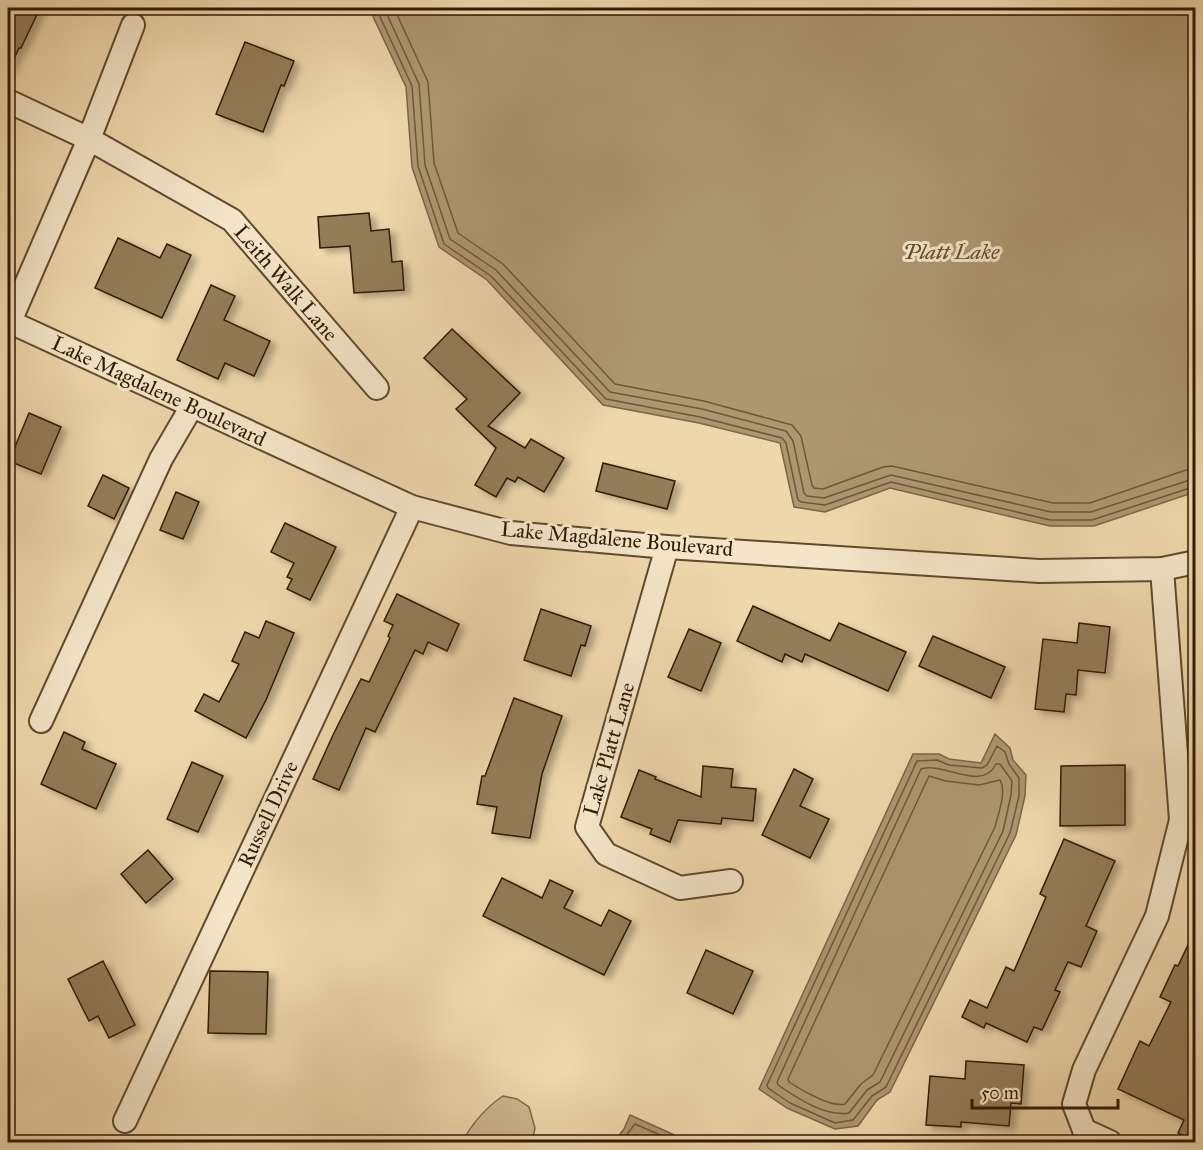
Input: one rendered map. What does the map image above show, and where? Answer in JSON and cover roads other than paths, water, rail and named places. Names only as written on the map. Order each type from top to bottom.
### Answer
[{"type":"street","points":[[8,323],[88,139],[133,25]]},
{"type":"street","name":"Leith Walk Lane","points":[[8,101],[88,139],[232,220],[377,388]]},
{"type":"street","name":"Lake Magdalene Boulevard","points":[[8,323],[412,507],[511,533],[667,547],[1039,571],[1162,569],[1196,562]]},
{"type":"street","points":[[41,721],[161,459],[192,406]]},
{"type":"street","name":"Russell Drive","points":[[125,1121],[412,507]]},
{"type":"street","name":"Lake Platt Lane","points":[[667,547],[587,827],[606,854],[680,888],[731,881]]},
{"type":"street","points":[[1110,1143],[1084,1130],[1074,1104],[1084,1070],[1157,916],[1181,820],[1162,569]]},
{"type":"water","name":"Platt Lake","points":[[369,8],[1195,8],[1195,492],[1094,526],[1050,526],[890,488],[825,512],[794,507],[780,443],[699,423],[603,405],[487,280],[439,247],[412,167],[406,87]]},
{"type":"water","points":[[995,734],[1010,748],[1013,760],[1026,775],[1025,796],[1016,835],[890,1092],[877,1100],[858,1126],[835,1129],[787,1108],[759,1089],[913,754],[939,754],[949,759],[981,763]]},
{"type":"water","points":[[630,1115],[690,1142],[614,1142],[624,1129]]}]
